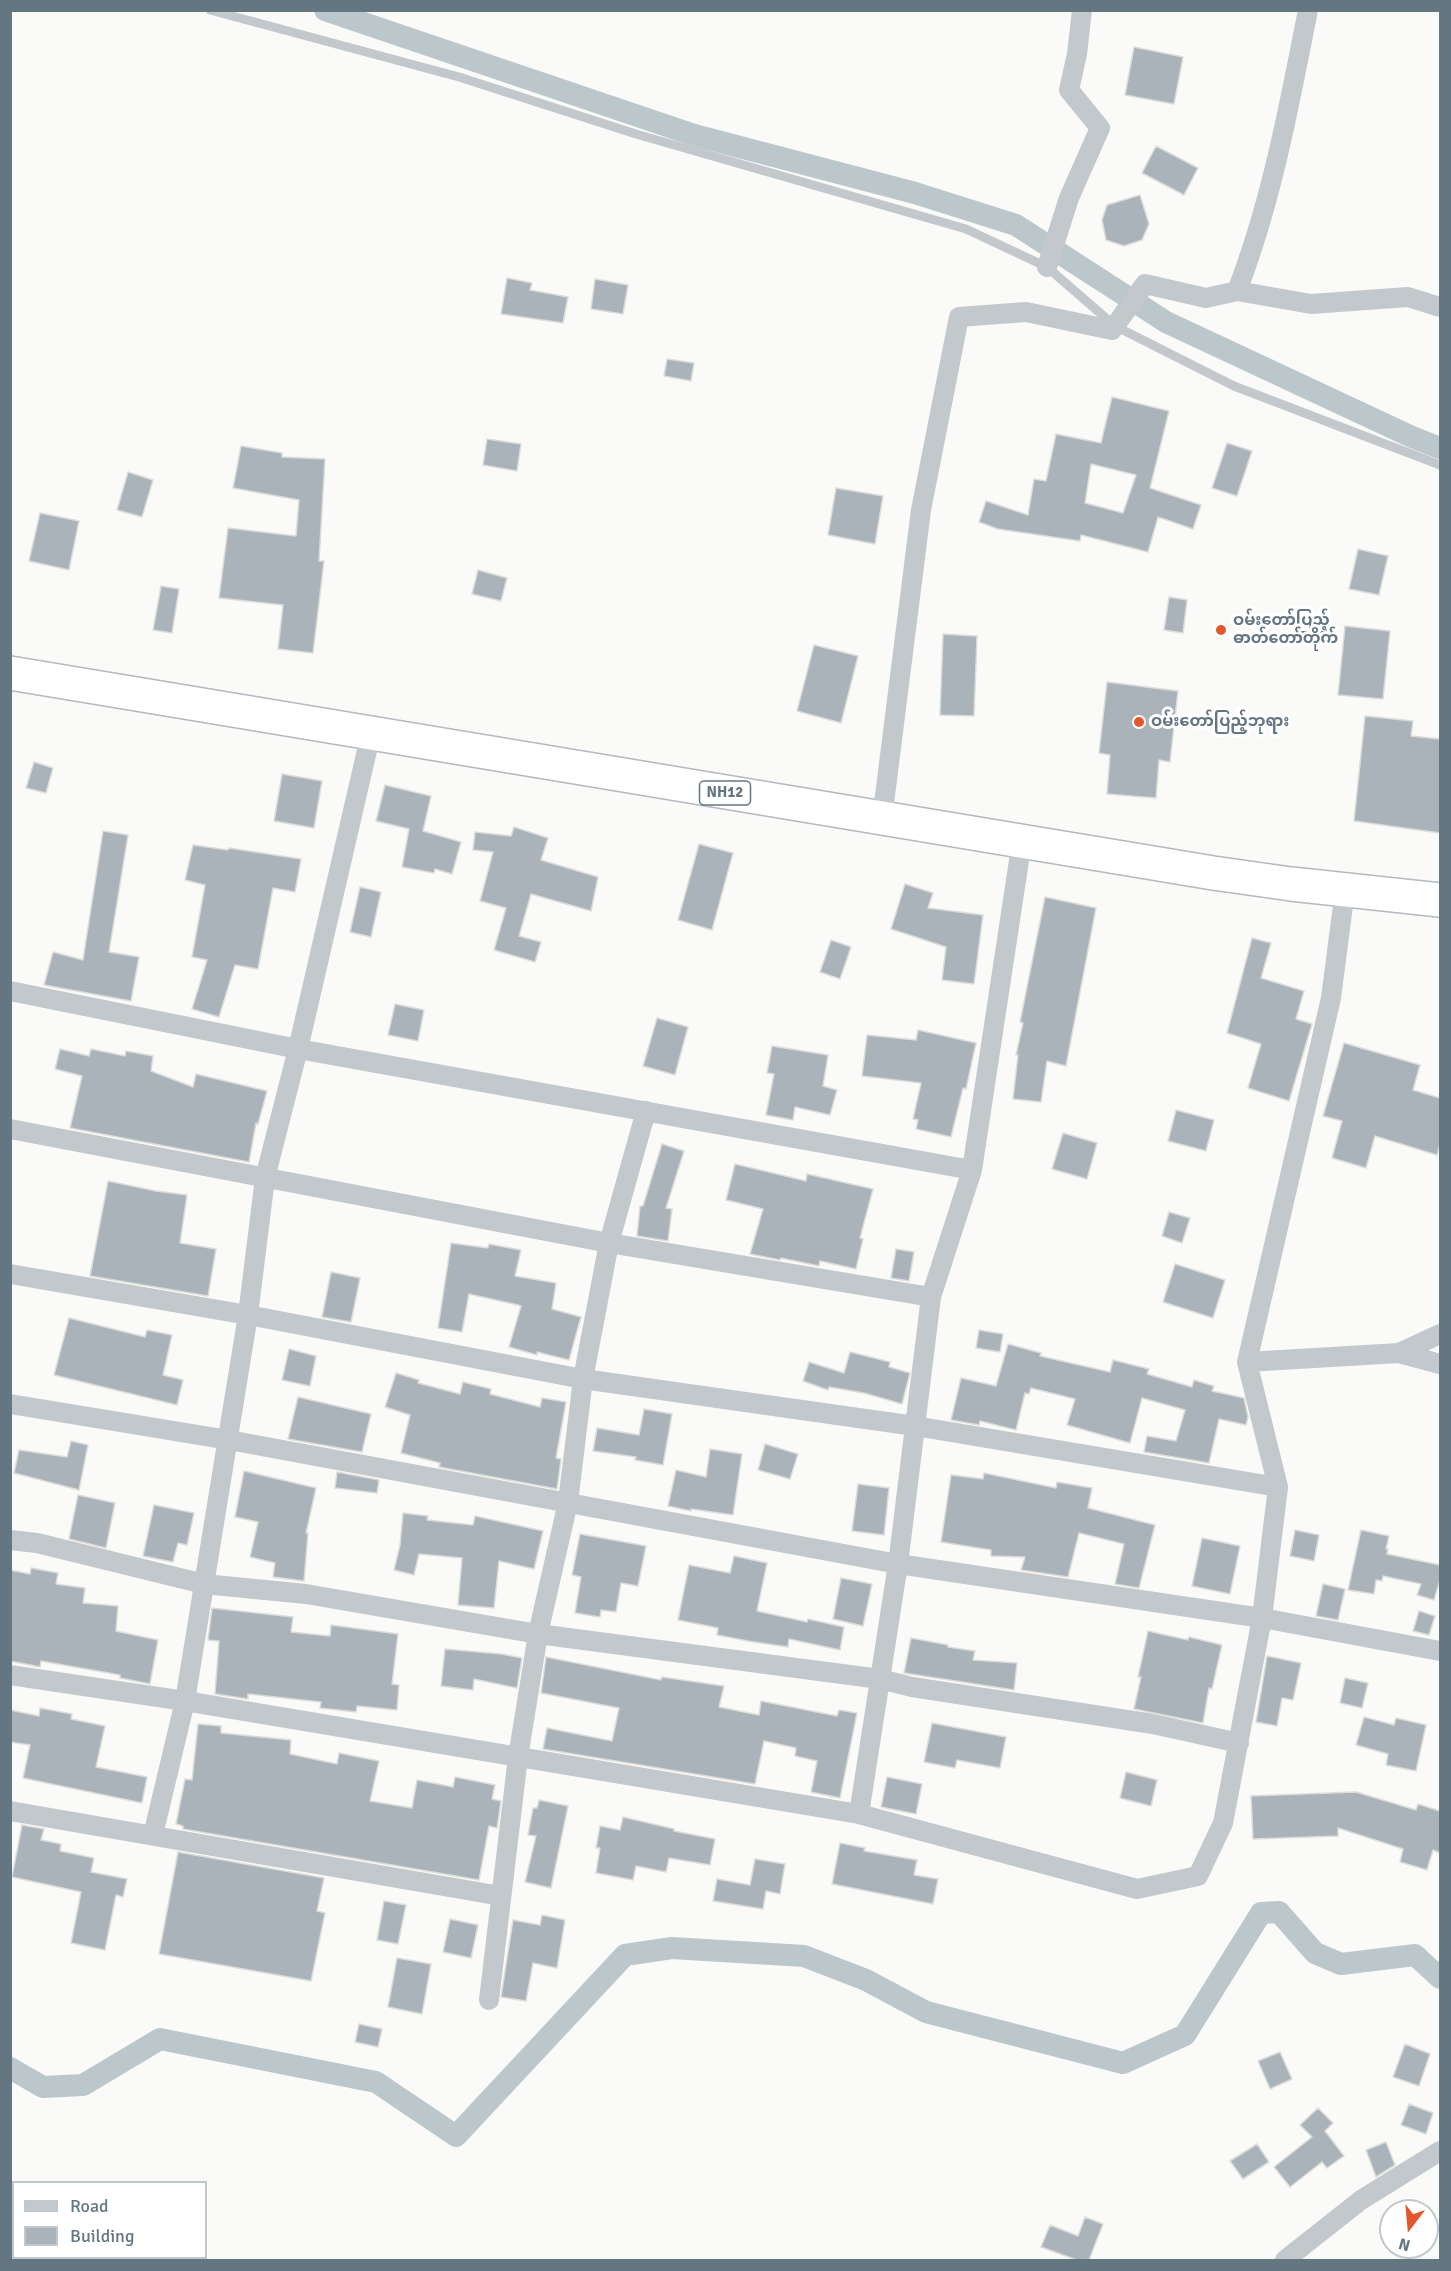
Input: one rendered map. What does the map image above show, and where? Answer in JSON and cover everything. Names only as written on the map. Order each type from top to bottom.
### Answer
[{"type":"highway","name":"NH12","points":[[10,673],[1213,873],[1440,900]]},
{"type":"street","points":[[1049,262],[1069,198],[1100,128],[1069,90],[1077,54],[1082,10]]},
{"type":"street","points":[[1237,291],[1254,246],[1278,160],[1308,10]]},
{"type":"street","points":[[882,819],[921,510],[959,317],[1026,312],[1112,330],[1145,284],[1206,298],[1237,291],[1311,304],[1408,297],[1440,307]]},
{"type":"street","points":[[153,1835],[184,1701],[204,1584],[248,1315],[265,1178],[298,1049],[371,733]]},
{"type":"street","points":[[859,1815],[898,1564],[932,1297],[972,1170],[1022,841]]},
{"type":"street","points":[[10,1675],[184,1701],[859,1815],[1137,1888],[1198,1876],[1223,1823],[1262,1618],[1278,1487],[1247,1362],[1330,998],[1345,890]]},
{"type":"street","points":[[10,991],[298,1049],[972,1170]]},
{"type":"street","points":[[489,2000],[518,1757],[538,1634],[568,1502],[583,1379],[609,1243],[646,1111]]},
{"type":"street","points":[[10,1129],[609,1243],[932,1297]]},
{"type":"street","points":[[10,1274],[248,1315],[583,1379],[915,1426],[1278,1487]]},
{"type":"street","points":[[1399,1353],[1440,1334]]},
{"type":"street","points":[[1247,1362],[1399,1353],[1440,1364]]},
{"type":"street","points":[[10,1404],[228,1440],[898,1564],[1262,1618],[1440,1652]]},
{"type":"street","points":[[10,1540],[37,1543],[204,1584],[306,1594],[538,1634],[880,1679],[912,1688],[1153,1724],[1239,1743]]},
{"type":"street","points":[[10,1811],[501,1896]]},
{"type":"street","points":[[1285,2260],[1361,2200],[1440,2151]]},
{"type":"lane","points":[[210,10],[447,74],[636,134],[966,229],[1049,262],[1119,321],[1234,386],[1440,465]]},
{"type":"building","points":[[1134,47],[1183,57],[1174,104],[1125,95]]},
{"type":"building","points":[[1156,146],[1198,168],[1184,195],[1142,173]]},
{"type":"building","points":[[1140,195],[1149,224],[1142,240],[1124,246],[1106,240],[1102,220],[1107,205]]},
{"type":"building","points":[[507,278],[532,283],[530,290],[568,297],[563,323],[501,314]]},
{"type":"building","points":[[595,279],[628,285],[623,314],[591,309]]},
{"type":"building","points":[[667,359],[694,363],[691,381],[664,376]]},
{"type":"building","points":[[1112,397],[1169,411],[1150,488],[1201,505],[1193,529],[1158,517],[1148,552],[1081,535],[1080,541],[998,529],[979,522],[986,501],[1028,515],[1034,479],[1046,481],[1056,434],[1101,443]],"holes":[[[1091,464],[1136,475],[1123,513],[1085,503]]]},
{"type":"building","points":[[487,439],[521,444],[517,471],[483,465]]},
{"type":"building","points":[[1227,443],[1252,451],[1237,496],[1212,488]]},
{"type":"building","points":[[241,446],[282,453],[282,457],[325,459],[319,561],[324,561],[313,653],[278,649],[283,605],[219,598],[228,528],[296,536],[299,500],[233,488]]},
{"type":"building","points":[[128,472],[153,480],[142,517],[117,510]]},
{"type":"building","points":[[836,488],[883,496],[875,544],[828,535]]},
{"type":"building","points":[[40,513],[79,521],[69,570],[29,561]]},
{"type":"building","points":[[1358,549],[1388,556],[1379,595],[1349,589]]},
{"type":"building","points":[[478,570],[507,578],[501,601],[472,594]]},
{"type":"building","points":[[161,586],[179,589],[172,633],[153,630]]},
{"type":"building","points":[[1169,597],[1187,600],[1183,633],[1164,630]]},
{"type":"building","points":[[1345,626],[1390,631],[1383,699],[1338,695]]},
{"type":"building","points":[[943,634],[977,636],[974,716],[940,715]]},
{"type":"building","points":[[814,645],[858,656],[841,723],[797,711]]},
{"type":"building","name":"ဝမ်းတော်ပြည့်ဘုရား","points":[[1107,682],[1178,691],[1170,762],[1159,760],[1156,798],[1107,794],[1110,755],[1099,753]]},
{"type":"building","points":[[1365,716],[1413,721],[1411,736],[1440,739],[1440,833],[1354,821]]},
{"type":"building","points":[[34,762],[53,768],[46,793],[26,788]]},
{"type":"building","points":[[282,774],[322,781],[314,828],[274,821]]},
{"type":"building","points":[[385,785],[431,796],[423,831],[461,842],[452,874],[435,869],[434,873],[402,867],[409,829],[376,821]]},
{"type":"building","points":[[514,827],[548,838],[541,860],[598,877],[591,911],[531,894],[519,936],[541,942],[535,962],[494,950],[506,908],[480,901],[493,852],[473,850],[475,832],[511,836]]},
{"type":"building","points":[[103,831],[128,835],[109,952],[139,957],[131,1001],[44,985],[53,952],[83,960]]},
{"type":"building","points":[[699,844],[733,853],[712,930],[678,920]]},
{"type":"building","points":[[193,845],[301,859],[295,892],[273,888],[258,969],[235,965],[219,1017],[192,1009],[207,960],[192,957],[205,885],[185,880]]},
{"type":"building","points":[[905,884],[933,893],[928,908],[983,915],[974,984],[942,980],[946,947],[891,929]]},
{"type":"building","points":[[360,887],[381,892],[371,937],[350,932]]},
{"type":"building","points":[[1045,897],[1096,908],[1066,1066],[1047,1061],[1041,1102],[1013,1099],[1018,1055],[1016,1055],[1023,1023],[1020,1022]]},
{"type":"building","points":[[1252,938],[1271,943],[1261,978],[1304,991],[1296,1019],[1312,1024],[1289,1101],[1248,1088],[1261,1044],[1227,1033]]},
{"type":"building","points":[[831,940],[851,947],[840,979],[820,972]]},
{"type":"building","points":[[395,1004],[424,1010],[418,1041],[388,1035]]},
{"type":"building","points":[[657,1018],[688,1027],[675,1075],[643,1066]]},
{"type":"building","points":[[918,1030],[976,1043],[966,1089],[963,1088],[951,1137],[916,1129],[918,1120],[913,1119],[921,1083],[862,1076],[867,1035],[916,1040]]},
{"type":"building","points":[[1344,1043],[1420,1065],[1413,1090],[1440,1098],[1440,1144],[1437,1155],[1375,1136],[1366,1168],[1332,1158],[1342,1121],[1323,1116]]},
{"type":"building","points":[[772,1046],[828,1055],[823,1086],[837,1090],[830,1115],[795,1107],[793,1120],[766,1115],[774,1074],[767,1073]]},
{"type":"building","points":[[60,1049],[89,1056],[91,1049],[125,1056],[126,1051],[153,1056],[151,1071],[193,1087],[196,1074],[267,1091],[258,1124],[256,1123],[249,1162],[70,1128],[82,1076],[55,1069]]},
{"type":"building","points":[[1176,1110],[1214,1120],[1206,1151],[1168,1141]]},
{"type":"building","points":[[1063,1133],[1097,1143],[1087,1179],[1052,1169]]},
{"type":"building","points":[[662,1144],[684,1151],[666,1208],[672,1209],[668,1241],[637,1236],[640,1206],[643,1206]]},
{"type":"building","points":[[735,1164],[806,1181],[807,1174],[873,1189],[860,1238],[863,1239],[856,1269],[820,1261],[819,1266],[750,1254],[763,1209],[726,1200]]},
{"type":"building","points":[[108,1181],[187,1195],[180,1243],[216,1249],[208,1296],[90,1276]]},
{"type":"building","points":[[1169,1212],[1190,1218],[1182,1243],[1162,1236]]},
{"type":"building","points":[[451,1243],[488,1248],[489,1244],[521,1250],[515,1276],[556,1283],[552,1309],[581,1317],[569,1360],[537,1352],[537,1355],[509,1347],[521,1306],[518,1305],[469,1294],[462,1332],[438,1328]]},
{"type":"building","points":[[896,1249],[914,1252],[909,1281],[891,1278]]},
{"type":"building","points":[[1175,1264],[1225,1280],[1213,1318],[1163,1302]]},
{"type":"building","points":[[331,1272],[360,1278],[351,1322],[322,1317]]},
{"type":"building","points":[[69,1318],[145,1337],[147,1330],[172,1335],[163,1375],[183,1380],[177,1405],[54,1375]]},
{"type":"building","points":[[979,1330],[1003,1334],[1000,1352],[976,1348]]},
{"type":"building","points":[[1008,1344],[1041,1353],[1040,1356],[1110,1372],[1113,1360],[1149,1369],[1147,1374],[1192,1387],[1194,1380],[1214,1386],[1212,1391],[1244,1398],[1248,1417],[1246,1425],[1219,1419],[1209,1463],[1144,1452],[1147,1436],[1176,1441],[1185,1410],[1142,1398],[1130,1443],[1067,1425],[1075,1399],[1031,1388],[1029,1394],[1025,1393],[1016,1430],[980,1421],[979,1425],[951,1420],[961,1378],[996,1386]]},
{"type":"building","points":[[289,1349],[316,1356],[310,1386],[282,1380]]},
{"type":"building","points":[[850,1352],[890,1362],[889,1367],[910,1373],[902,1404],[864,1393],[829,1387],[828,1390],[803,1381],[809,1362],[844,1373]]},
{"type":"building","points":[[396,1373],[419,1380],[418,1383],[460,1394],[463,1382],[491,1389],[490,1394],[540,1407],[542,1398],[566,1402],[556,1458],[561,1459],[557,1489],[439,1467],[440,1463],[401,1453],[410,1415],[385,1407]]},
{"type":"building","points":[[298,1397],[371,1414],[362,1452],[288,1439]]},
{"type":"building","points":[[644,1409],[672,1414],[663,1465],[635,1460],[636,1457],[593,1451],[597,1428],[639,1435]]},
{"type":"building","points":[[71,1441],[88,1445],[79,1490],[14,1473],[19,1450],[67,1457]]},
{"type":"building","points":[[765,1444],[798,1454],[790,1479],[758,1470]]},
{"type":"building","points":[[710,1449],[742,1454],[733,1515],[668,1506],[676,1470],[706,1477]]},
{"type":"building","points":[[244,1471],[316,1488],[306,1533],[308,1533],[304,1581],[273,1577],[275,1563],[250,1557],[258,1522],[235,1517]]},
{"type":"building","points":[[337,1472],[379,1480],[377,1493],[335,1488]]},
{"type":"building","points":[[984,1473],[1056,1488],[1057,1482],[1092,1488],[1088,1508],[1155,1525],[1139,1588],[1115,1584],[1124,1544],[1079,1533],[1068,1577],[1021,1570],[1025,1557],[991,1556],[991,1550],[941,1542],[951,1475],[983,1479]]},
{"type":"building","points":[[858,1484],[889,1488],[884,1535],[852,1531]]},
{"type":"building","points":[[78,1495],[115,1503],[106,1548],[69,1539]]},
{"type":"building","points":[[154,1505],[194,1513],[187,1545],[178,1543],[173,1562],[143,1556]]},
{"type":"building","points":[[403,1513],[428,1516],[427,1520],[473,1525],[475,1516],[543,1531],[534,1569],[499,1561],[494,1608],[458,1605],[462,1558],[419,1554],[414,1575],[394,1570],[400,1545]]},
{"type":"building","points":[[1295,1530],[1319,1535],[1314,1561],[1290,1556]]},
{"type":"building","points":[[1361,1530],[1389,1536],[1387,1554],[1440,1565],[1440,1580],[1434,1600],[1417,1595],[1421,1584],[1383,1576],[1382,1581],[1376,1580],[1374,1594],[1348,1590]]},
{"type":"building","points":[[580,1534],[646,1546],[638,1586],[621,1583],[616,1612],[601,1610],[600,1617],[575,1613],[581,1577],[572,1575]]},
{"type":"building","points":[[1202,1538],[1240,1546],[1230,1594],[1192,1586]]},
{"type":"building","points":[[734,1556],[767,1563],[757,1611],[844,1627],[840,1650],[789,1639],[788,1647],[748,1641],[717,1635],[718,1628],[678,1620],[689,1565],[730,1573]]},
{"type":"building","points":[[31,1568],[58,1573],[56,1584],[85,1588],[83,1603],[118,1606],[116,1631],[158,1640],[150,1684],[120,1678],[120,1675],[41,1661],[40,1667],[10,1661],[10,1570],[30,1574]]},
{"type":"building","points":[[841,1578],[872,1584],[863,1626],[833,1619]]},
{"type":"building","points":[[1323,1584],[1345,1589],[1338,1620],[1316,1616]]},
{"type":"building","points":[[212,1608],[293,1617],[291,1632],[330,1636],[331,1625],[398,1634],[392,1684],[399,1685],[397,1710],[357,1706],[356,1712],[320,1708],[321,1702],[248,1694],[248,1699],[215,1694],[219,1641],[208,1640]]},
{"type":"building","points":[[1419,1611],[1435,1616],[1429,1635],[1413,1631]]},
{"type":"building","points":[[1148,1631],[1222,1645],[1212,1689],[1209,1688],[1203,1723],[1134,1709]]},
{"type":"building","points":[[911,1638],[975,1651],[973,1660],[1017,1663],[1014,1690],[904,1673]]},
{"type":"building","points":[[445,1649],[522,1658],[517,1688],[474,1679],[473,1690],[441,1686]]},
{"type":"building","points":[[1267,1656],[1301,1663],[1293,1700],[1282,1698],[1277,1726],[1256,1722]]},
{"type":"building","points":[[546,1657],[661,1680],[662,1677],[724,1686],[719,1707],[759,1715],[761,1701],[837,1716],[839,1710],[857,1713],[840,1798],[811,1792],[817,1761],[795,1756],[796,1748],[764,1741],[755,1784],[543,1749],[547,1728],[612,1741],[619,1708],[541,1693]]},
{"type":"building","points":[[1345,1678],[1368,1683],[1362,1708],[1340,1703]]},
{"type":"building","points":[[40,1708],[72,1714],[71,1719],[105,1726],[96,1767],[147,1777],[142,1803],[23,1778],[30,1745],[10,1742],[10,1710],[39,1716]]},
{"type":"building","points":[[1364,1717],[1394,1725],[1396,1718],[1426,1725],[1416,1771],[1386,1765],[1388,1754],[1356,1745]]},
{"type":"building","points":[[932,1723],[1006,1737],[1000,1768],[957,1760],[955,1768],[924,1762]]},
{"type":"building","points":[[198,1724],[221,1726],[221,1733],[291,1740],[290,1754],[337,1764],[339,1753],[379,1761],[370,1801],[412,1808],[417,1780],[453,1787],[455,1777],[495,1785],[492,1799],[501,1801],[497,1828],[489,1826],[479,1880],[183,1829],[183,1826],[176,1824],[185,1779],[192,1780]]},
{"type":"building","points":[[1126,1772],[1157,1780],[1151,1806],[1120,1798]]},
{"type":"building","points":[[887,1777],[922,1784],[916,1814],[881,1807]]},
{"type":"building","points":[[1356,1792],[1416,1810],[1418,1804],[1440,1811],[1440,1853],[1433,1850],[1427,1870],[1400,1862],[1403,1849],[1338,1828],[1338,1836],[1253,1839],[1251,1796]]},
{"type":"building","points":[[539,1800],[568,1806],[551,1888],[525,1882],[536,1836],[528,1835],[533,1808],[537,1808]]},
{"type":"building","points":[[623,1817],[715,1839],[710,1865],[669,1858],[666,1872],[636,1866],[633,1880],[596,1873],[600,1848],[596,1848],[600,1826],[620,1830]]},
{"type":"building","points":[[22,1825],[44,1829],[41,1840],[61,1844],[60,1851],[94,1858],[91,1872],[127,1879],[123,1897],[116,1895],[105,1950],[71,1943],[81,1892],[12,1877]]},
{"type":"building","points":[[840,1843],[865,1848],[864,1851],[917,1860],[914,1875],[938,1879],[933,1904],[832,1884]]},
{"type":"building","points":[[178,1852],[324,1878],[317,1911],[325,1913],[311,1981],[159,1954]]},
{"type":"building","points":[[755,1859],[785,1864],[780,1894],[766,1891],[763,1909],[713,1901],[717,1879],[750,1885]]},
{"type":"building","points":[[384,1901],[406,1905],[398,1944],[377,1940]]},
{"type":"building","points":[[542,1915],[565,1920],[557,1968],[533,1963],[526,2001],[501,1997],[513,1920],[540,1925]]},
{"type":"building","points":[[450,1919],[478,1925],[471,1958],[443,1952]]},
{"type":"building","points":[[397,1958],[431,1964],[422,2014],[388,2007]]},
{"type":"building","points":[[359,2024],[382,2029],[378,2047],[355,2042]]},
{"type":"building","points":[[1405,2044],[1430,2054],[1419,2086],[1393,2077]]},
{"type":"building","points":[[1280,2052],[1292,2079],[1270,2089],[1258,2061]]},
{"type":"building","points":[[1409,2104],[1433,2113],[1426,2134],[1401,2125]]},
{"type":"building","points":[[1318,2108],[1333,2123],[1325,2131],[1344,2156],[1327,2168],[1322,2162],[1290,2187],[1274,2167],[1312,2137],[1300,2125]]},
{"type":"building","points":[[1386,2142],[1395,2165],[1376,2177],[1366,2150]]},
{"type":"building","points":[[1257,2144],[1269,2162],[1243,2179],[1230,2161]]},
{"type":"building","points":[[1085,2217],[1103,2224],[1089,2260],[1077,2260],[1041,2247],[1050,2225],[1078,2236]]},
{"type":"waterway","points":[[325,10],[694,135],[915,193],[1016,225],[1166,322],[1440,448]]},
{"type":"waterway","points":[[10,2068],[43,2087],[83,2085],[160,2039],[376,2082],[456,2136],[625,1955],[672,1948],[804,1956],[866,1980],[926,2012],[1123,2063],[1185,2035],[1261,1913],[1279,1912],[1315,1953],[1341,1964],[1415,1955],[1440,1978]]},
{"type":"place","name":"ဝမ်းတော်ပြည့် ဓာတ်တော်တိုက်","points":[[1221,630]]},
{"type":"place","name":"ဝမ်းတော်ပြည့်ဘုရား","points":[[1139,722]]}]
